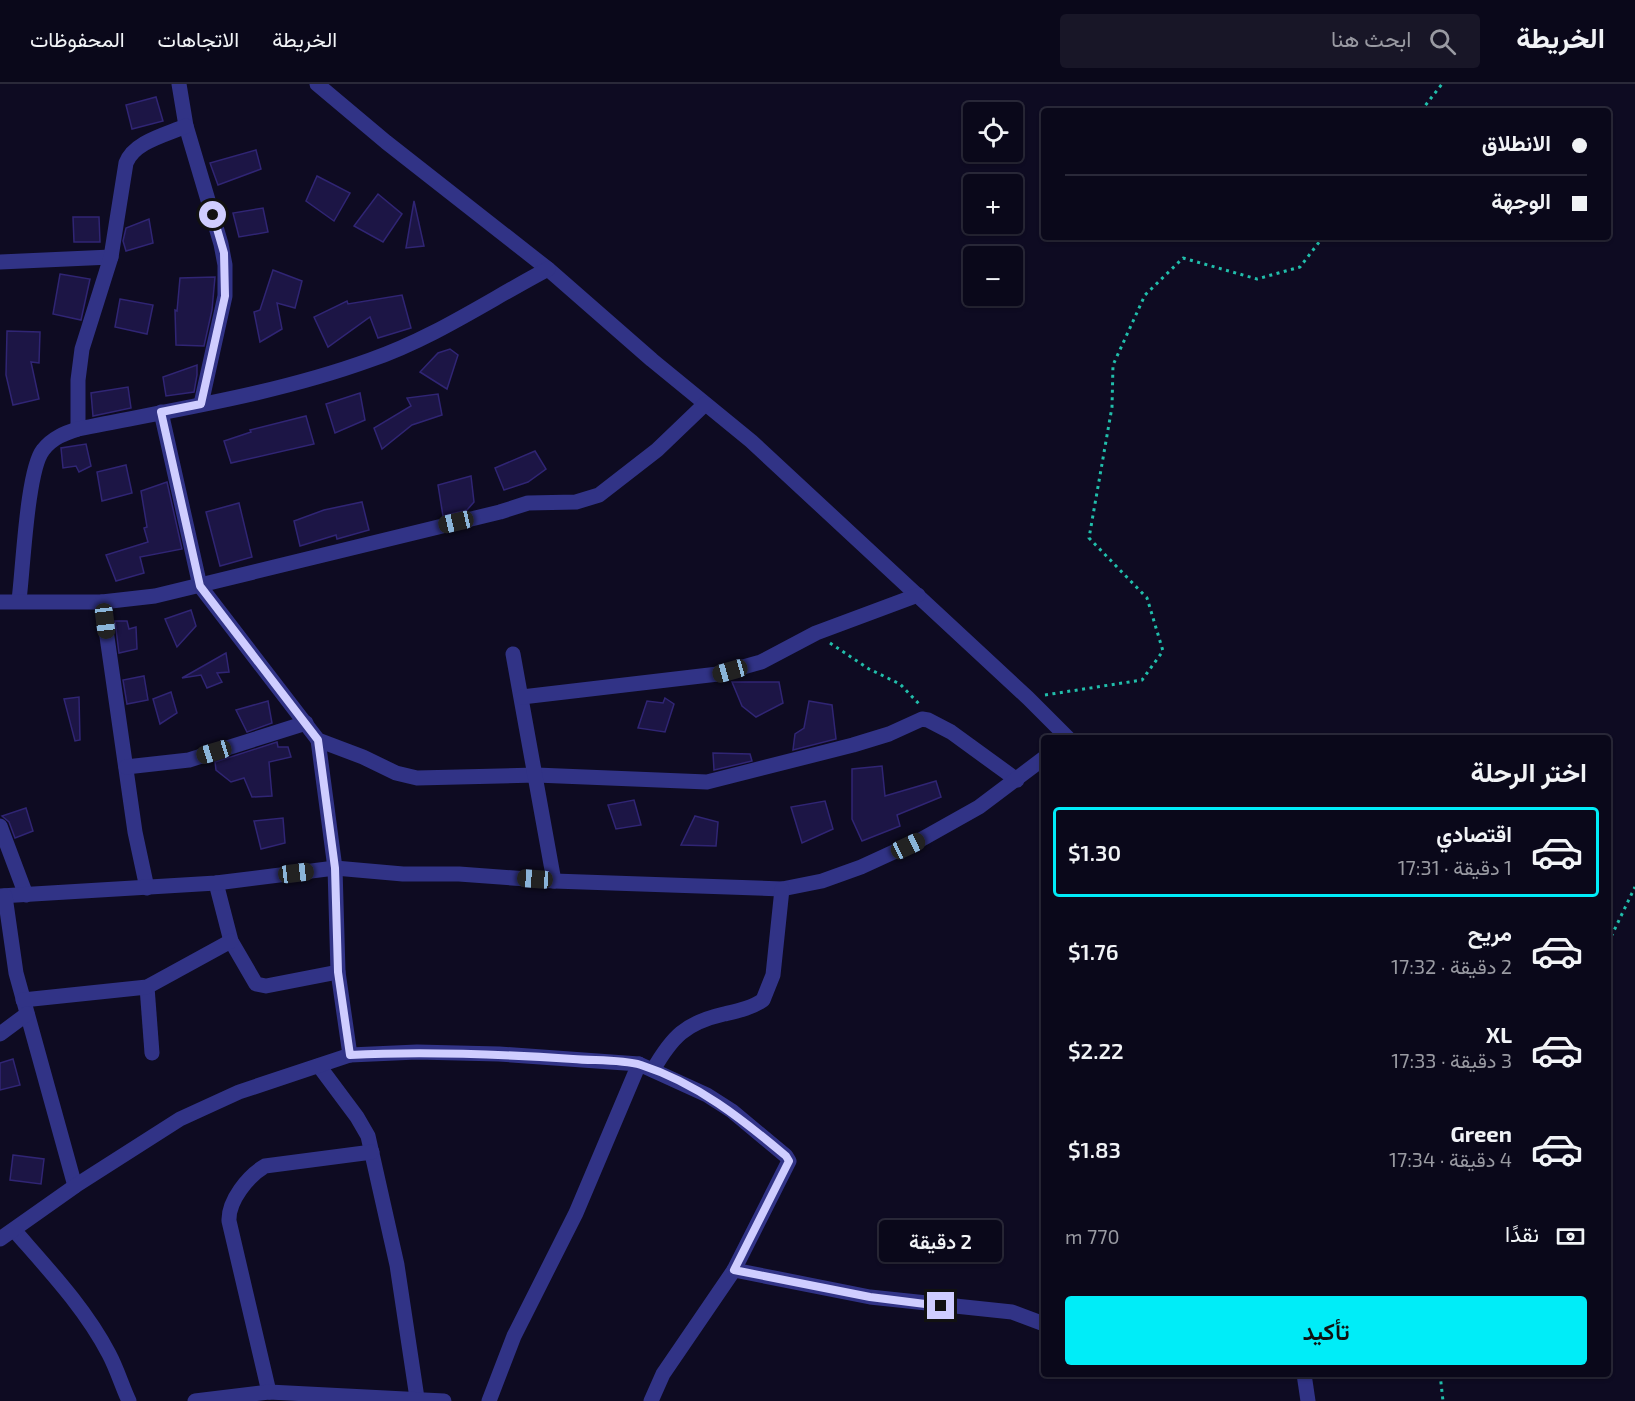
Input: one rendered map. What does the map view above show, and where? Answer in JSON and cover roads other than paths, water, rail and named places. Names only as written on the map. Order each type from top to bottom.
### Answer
[{"type":"street","points":[[179,84],[186,126],[219,234],[225,265],[225,296],[201,404]]},
{"type":"street","points":[[317,84],[386,142],[548,269],[751,441],[1065,735]]},
{"type":"street","points":[[78,429],[78,380],[82,349],[111,257],[129,156],[137,148],[186,126]]},
{"type":"street","points":[[0,262],[111,257]]},
{"type":"street","points":[[20,600],[31,490],[37,458],[53,440],[78,429],[314,378],[371,360],[454,322],[548,269]]},
{"type":"street","points":[[0,602],[20,600],[102,602],[155,596],[500,512],[519,505],[576,502],[593,498],[606,491],[657,450],[705,404]]},
{"type":"street","points":[[161,412],[200,586],[318,740],[335,868],[338,972],[350,1055]]},
{"type":"street","points":[[522,697],[718,674],[761,662],[816,633],[918,595]]},
{"type":"street","points":[[102,602],[126,767],[147,888]]},
{"type":"street","points":[[513,654],[554,881]]},
{"type":"street","points":[[318,740],[363,757],[396,773],[417,778],[536,775],[707,782],[853,745],[889,734],[914,720],[928,720],[968,743],[1017,780]]},
{"type":"street","points":[[126,767],[189,760],[306,723]]},
{"type":"street","points":[[75,1186],[25,1007],[2,896],[216,883],[335,868],[403,874],[459,874],[554,881],[782,889],[822,880],[861,867],[903,848],[955,822],[1017,780],[1041,760]]},
{"type":"street","points":[[0,826],[26,895]]},
{"type":"street","points":[[216,883],[231,941],[251,978],[260,986],[338,972]]},
{"type":"street","points":[[489,1401],[514,1336],[576,1214],[646,1067],[681,1030],[711,1017],[741,1011],[763,1000],[773,975],[782,889]]},
{"type":"street","points":[[0,1034],[25,1007],[147,987],[231,941]]},
{"type":"street","points":[[147,987],[152,1053]]},
{"type":"street","points":[[0,1239],[75,1186],[180,1119],[239,1092],[350,1055],[417,1052],[499,1054],[646,1067],[682,1082],[732,1111],[788,1158],[788,1167],[734,1270],[663,1374],[651,1401]]},
{"type":"street","points":[[319,1066],[363,1126],[372,1152],[397,1265],[417,1398]]},
{"type":"street","points":[[269,1392],[229,1221],[230,1208],[252,1176],[265,1166],[372,1152]]},
{"type":"street","points":[[14,1230],[66,1290],[93,1327],[110,1356],[129,1401]]},
{"type":"street","points":[[734,1270],[870,1297],[1012,1312],[1041,1323]]},
{"type":"street","points":[[1304,1377],[1308,1401]]},
{"type":"street","points":[[195,1401],[269,1392],[444,1401]]}]
